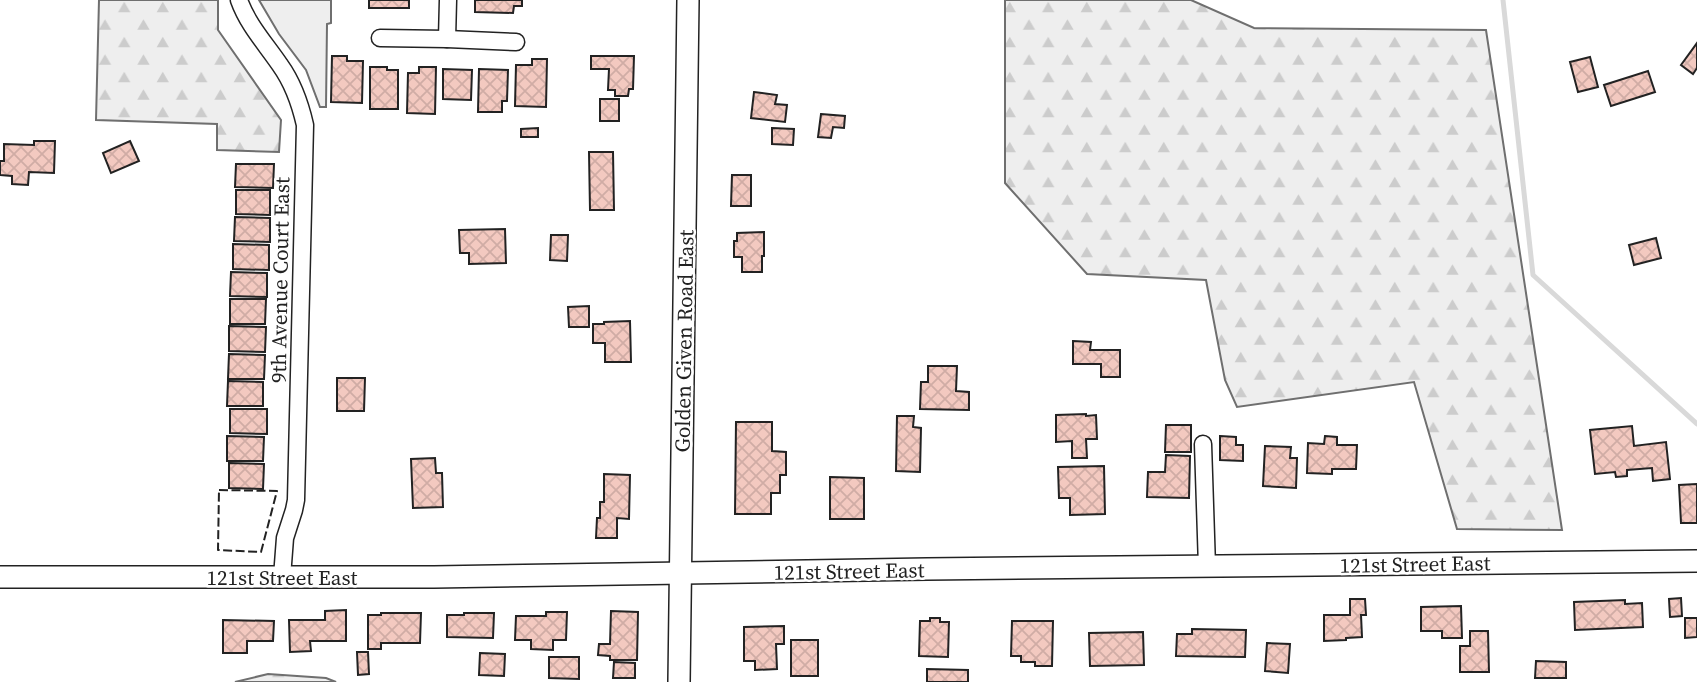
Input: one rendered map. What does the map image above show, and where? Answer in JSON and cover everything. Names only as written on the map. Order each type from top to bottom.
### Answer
[{"type":"street","name":"9th Avenue Court East","points":[[239,0],[249,24],[292,84],[300,102],[305,125],[296,500],[285,538],[282,577]]},
{"type":"street","points":[[447,0],[447,39]]},
{"type":"street","name":"Golden Given Road East","points":[[679,682],[688,0]]},
{"type":"street","points":[[380,38],[516,43]]},
{"type":"street","points":[[1203,444],[1207,567]]},
{"type":"street","name":"121st Street East","points":[[0,577],[434,577],[1697,561]]},
{"type":"green space","points":[[99,0],[218,0],[218,30],[281,120],[279,152],[217,150],[217,124],[96,120]]},
{"type":"green space","points":[[259,0],[331,0],[331,23],[327,24],[326,107],[320,107],[306,70],[279,34]]},
{"type":"green space","points":[[1005,0],[1191,0],[1254,28],[1486,30],[1562,530],[1457,529],[1414,382],[1237,407],[1225,380],[1206,280],[1087,274],[1005,183]]},
{"type":"green space","points":[[268,674],[326,678],[336,682],[235,682]]},
{"type":"building","points":[[369,0],[409,0],[409,8],[369,8]]},
{"type":"building","points":[[475,0],[522,0],[522,6],[514,6],[513,13],[475,12]]},
{"type":"building","points":[[1697,43],[1697,68],[1693,74],[1681,65]]},
{"type":"building","points":[[332,56],[347,56],[347,61],[363,61],[362,103],[331,102]]},
{"type":"building","points":[[591,56],[634,56],[633,89],[629,89],[628,96],[615,96],[615,90],[608,90],[609,69],[591,69]]},
{"type":"building","points":[[1590,57],[1598,87],[1578,92],[1570,62]]},
{"type":"building","points":[[532,59],[547,59],[546,107],[515,106],[516,65],[532,65]]},
{"type":"building","points":[[370,67],[398,70],[398,109],[370,109]]},
{"type":"building","points":[[419,67],[436,67],[435,114],[407,113],[408,73],[419,73]]},
{"type":"building","points":[[443,69],[472,70],[471,100],[443,99]]},
{"type":"building","points":[[479,69],[508,70],[507,101],[502,101],[502,112],[478,112]]},
{"type":"building","points":[[1648,71],[1655,92],[1611,106],[1604,85]]},
{"type":"building","points":[[754,92],[777,95],[775,104],[787,105],[785,122],[751,118]]},
{"type":"building","points":[[600,99],[619,99],[619,121],[600,121]]},
{"type":"building","points":[[821,114],[845,116],[844,128],[833,127],[831,138],[818,137]]},
{"type":"building","points":[[538,128],[538,137],[521,137],[521,129]]},
{"type":"building","points":[[772,128],[794,129],[793,145],[772,144]]},
{"type":"building","points":[[34,141],[55,141],[54,173],[29,172],[28,185],[12,184],[12,176],[0,175],[0,161],[4,161],[4,144],[34,145]]},
{"type":"building","points":[[130,141],[139,161],[111,173],[103,153]]},
{"type":"building","points":[[589,152],[613,152],[614,210],[590,210]]},
{"type":"building","points":[[236,164],[274,164],[273,188],[235,187]]},
{"type":"building","points":[[732,175],[751,175],[751,206],[731,206]]},
{"type":"building","points":[[236,190],[270,190],[270,215],[236,214]]},
{"type":"building","points":[[235,217],[270,218],[270,242],[234,241]]},
{"type":"building","points":[[505,229],[506,263],[469,264],[469,253],[460,253],[459,230]]},
{"type":"building","points":[[764,232],[762,272],[742,272],[742,257],[734,257],[737,233]]},
{"type":"building","points":[[551,235],[568,235],[567,261],[550,260]]},
{"type":"building","points":[[1656,238],[1661,258],[1634,265],[1629,245]]},
{"type":"building","points":[[233,244],[269,245],[269,270],[233,269]]},
{"type":"building","points":[[231,272],[267,273],[267,297],[230,296]]},
{"type":"building","points":[[230,299],[266,299],[265,324],[230,324]]},
{"type":"building","points":[[589,306],[589,327],[569,327],[568,307]]},
{"type":"building","points":[[630,321],[631,362],[605,362],[605,343],[593,343],[593,324]]},
{"type":"building","points":[[229,326],[266,327],[265,352],[229,351]]},
{"type":"building","points":[[1073,341],[1091,342],[1090,350],[1120,350],[1120,377],[1101,377],[1101,364],[1073,364]]},
{"type":"building","points":[[229,354],[265,355],[264,379],[228,379]]},
{"type":"building","points":[[928,366],[957,366],[956,391],[969,392],[969,410],[920,409],[921,382],[928,382]]},
{"type":"building","points":[[337,378],[365,378],[364,411],[337,411]]},
{"type":"building","points":[[228,381],[263,382],[263,406],[227,406]]},
{"type":"building","points":[[230,409],[267,409],[267,434],[230,433]]},
{"type":"building","points":[[1056,415],[1096,415],[1097,439],[1086,439],[1087,458],[1072,458],[1072,441],[1056,442]]},
{"type":"building","points":[[897,416],[914,416],[913,427],[921,428],[920,472],[896,471]]},
{"type":"building","points":[[736,422],[772,422],[772,451],[786,452],[786,475],[780,475],[780,493],[771,493],[771,514],[735,514]]},
{"type":"building","points":[[1166,425],[1191,425],[1191,452],[1165,452]]},
{"type":"building","points":[[1632,426],[1634,446],[1666,442],[1670,479],[1653,481],[1652,468],[1627,470],[1627,476],[1616,477],[1615,472],[1595,474],[1590,430]]},
{"type":"building","points":[[227,436],[264,437],[263,461],[227,461]]},
{"type":"building","points":[[1220,436],[1236,437],[1236,445],[1243,445],[1243,461],[1220,460]]},
{"type":"building","points":[[1325,436],[1337,437],[1337,445],[1357,445],[1356,469],[1332,469],[1332,474],[1307,473],[1308,443],[1324,444]]},
{"type":"building","points":[[1265,446],[1291,447],[1290,458],[1297,458],[1296,488],[1263,486]]},
{"type":"building","points":[[1166,455],[1190,456],[1189,498],[1147,497],[1148,472],[1165,472]]},
{"type":"building","points":[[435,458],[436,473],[442,473],[443,507],[413,508],[411,459]]},
{"type":"building","points":[[229,463],[264,464],[263,489],[229,488]]},
{"type":"building","points":[[1104,466],[1105,514],[1070,515],[1070,498],[1059,498],[1058,467]]},
{"type":"building","points":[[604,474],[630,475],[629,519],[617,518],[617,538],[596,538],[600,502],[604,502]]},
{"type":"building","points":[[830,477],[864,478],[864,519],[830,519]]},
{"type":"building","points":[[1697,484],[1697,523],[1681,523],[1679,485]]},
{"type":"building","points":[[1681,598],[1682,616],[1670,617],[1669,599]]},
{"type":"building","points":[[1350,599],[1365,599],[1366,615],[1361,615],[1362,637],[1324,641],[1324,615],[1350,615]]},
{"type":"building","points":[[1625,600],[1625,604],[1642,603],[1643,627],[1575,630],[1574,602]]},
{"type":"building","points":[[1461,606],[1462,638],[1442,638],[1442,631],[1421,631],[1421,607]]},
{"type":"building","points":[[346,610],[346,641],[310,641],[311,651],[290,652],[289,620],[325,620],[325,611]]},
{"type":"building","points":[[611,611],[638,612],[637,660],[610,660],[610,656],[598,655],[599,644],[610,644]]},
{"type":"building","points":[[546,612],[567,612],[566,640],[553,640],[553,650],[531,649],[531,640],[515,640],[516,616],[546,616]]},
{"type":"building","points":[[421,613],[420,643],[381,643],[381,649],[368,649],[368,615]]},
{"type":"building","points":[[494,613],[493,638],[447,637],[447,615]]},
{"type":"building","points":[[930,618],[949,622],[948,657],[919,656],[920,621],[930,621]]},
{"type":"building","points":[[1685,618],[1697,618],[1697,637],[1685,638]]},
{"type":"building","points":[[223,620],[274,621],[273,641],[247,641],[247,653],[223,653]]},
{"type":"building","points":[[1012,621],[1053,621],[1052,666],[1035,666],[1035,662],[1021,662],[1021,656],[1011,656]]},
{"type":"building","points":[[784,626],[784,644],[776,644],[777,669],[755,670],[755,661],[744,661],[744,627]]},
{"type":"building","points":[[1192,629],[1246,630],[1245,657],[1176,656],[1177,634],[1192,634]]},
{"type":"building","points":[[1470,631],[1488,631],[1489,672],[1460,672],[1460,646],[1470,646]]},
{"type":"building","points":[[1143,632],[1144,665],[1090,666],[1089,633]]},
{"type":"building","points":[[791,640],[818,640],[818,676],[791,676]]},
{"type":"building","points":[[1267,643],[1290,644],[1288,673],[1265,671]]},
{"type":"building","points":[[357,652],[368,652],[369,674],[358,675]]},
{"type":"building","points":[[480,653],[505,654],[504,676],[479,675]]},
{"type":"building","points":[[549,657],[579,657],[579,679],[549,678]]},
{"type":"building","points":[[1536,661],[1566,662],[1566,678],[1535,678]]},
{"type":"building","points":[[614,662],[635,663],[635,678],[613,678]]},
{"type":"building","points":[[927,669],[968,670],[968,682],[927,682]]},
{"type":"waterway","points":[[1503,0],[1533,275],[1697,424]]},
{"type":"fence","points":[[219,490],[277,491],[261,552],[218,550],[219,490]]}]
